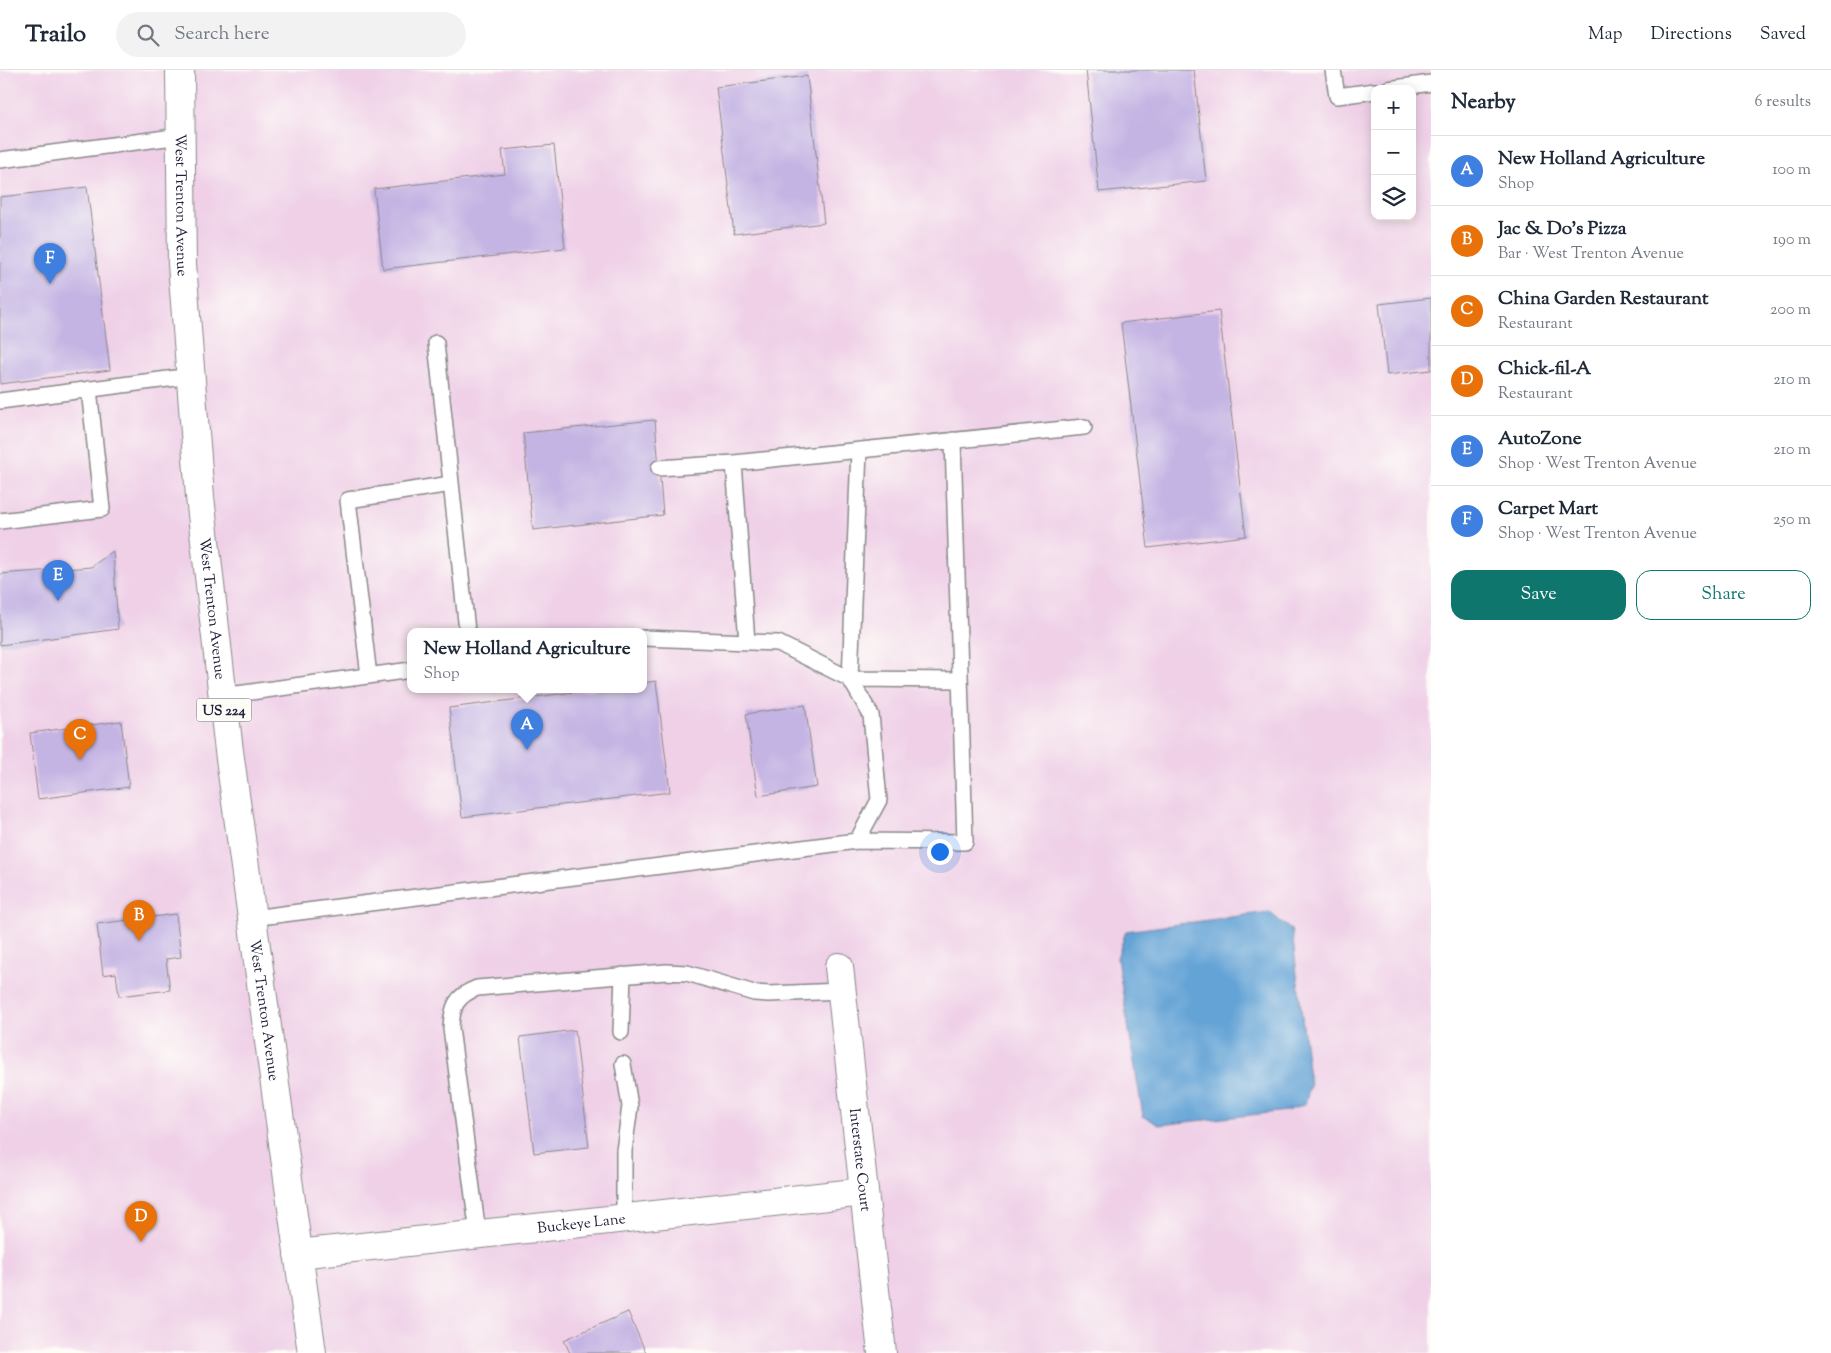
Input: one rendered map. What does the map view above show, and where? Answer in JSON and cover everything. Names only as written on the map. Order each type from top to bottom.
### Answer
[{"type":"main road","name":"West Trenton Avenue","points":[[180,70],[182,264],[200,498],[222,696],[312,1353]]},
{"type":"main road","name":"Interstate Court","points":[[840,979],[882,1353]]},
{"type":"main road","name":"Buckeye Lane","points":[[298,1254],[864,1192]]},
{"type":"lane","points":[[1333,70],[1337,96],[1371,92]]},
{"type":"lane","points":[[1416,85],[1431,83]]},
{"type":"lane","points":[[0,160],[181,136]]},
{"type":"lane","points":[[436,343],[467,628]]},
{"type":"lane","points":[[0,401],[191,376]]},
{"type":"lane","points":[[0,521],[102,509],[89,389]]},
{"type":"lane","points":[[659,468],[734,463],[1084,427]]},
{"type":"lane","points":[[252,918],[857,841],[965,842],[953,440]]},
{"type":"lane","points":[[857,841],[879,800],[871,715],[850,679],[859,450]]},
{"type":"lane","points":[[734,463],[747,642]]},
{"type":"lane","points":[[369,676],[348,500],[451,484]]},
{"type":"lane","points":[[647,638],[778,643],[850,679],[960,680]]},
{"type":"lane","points":[[222,696],[407,671]]},
{"type":"lane","points":[[478,1234],[451,1028],[452,1011],[465,993],[477,988],[666,972],[687,973],[754,993],[768,994],[840,979]]},
{"type":"lane","points":[[621,1032],[623,976]]},
{"type":"lane","points":[[623,1064],[630,1106],[624,1151],[624,1219]]},
{"type":"shaded area","points":[[0,70],[1431,70],[1431,1353],[0,1353]]},
{"type":"water","points":[[1269,912],[1292,931],[1310,1086],[1305,1104],[1287,1111],[1159,1125],[1143,1116],[1117,958],[1126,931]]},
{"type":"building","points":[[1086,70],[1194,70],[1206,181],[1099,192]]},
{"type":"building","points":[[807,76],[824,223],[734,234],[716,87]]},
{"type":"building","points":[[554,145],[565,248],[383,269],[374,189],[505,174],[502,150]]},
{"type":"building","points":[[87,187],[110,370],[0,384],[0,197]]},
{"type":"building","points":[[1431,298],[1431,370],[1387,375],[1379,304]]},
{"type":"building","points":[[1219,311],[1246,536],[1148,548],[1121,323]]},
{"type":"building","points":[[655,420],[663,515],[533,530],[523,433]]},
{"type":"building","points":[[113,551],[118,629],[0,645],[0,574],[91,567]]},
{"type":"building","points":[[656,681],[670,792],[462,817],[449,708],[567,693],[647,693],[647,682]]},
{"type":"building","points":[[805,705],[817,787],[758,796],[746,714]]},
{"type":"building","points":[[121,721],[129,787],[38,799],[30,733]]},
{"type":"building","points":[[176,914],[181,957],[166,959],[170,990],[119,996],[116,973],[103,975],[97,924]]},
{"type":"building","points":[[575,1030],[589,1147],[534,1153],[520,1037]]},
{"type":"building","points":[[628,1312],[646,1353],[570,1353],[564,1340]]},
{"type":"place","name":"Carpet Mart","points":[[50,284]]},
{"type":"place","name":"AutoZone","points":[[58,601]]},
{"type":"place","name":"New Holland Agriculture","points":[[527,750]]},
{"type":"place","name":"China Garden Restaurant","points":[[80,760]]},
{"type":"place","name":"Jac & Do's Pizza","points":[[139,941]]},
{"type":"place","name":"Chick-fil-A","points":[[141,1242]]}]
